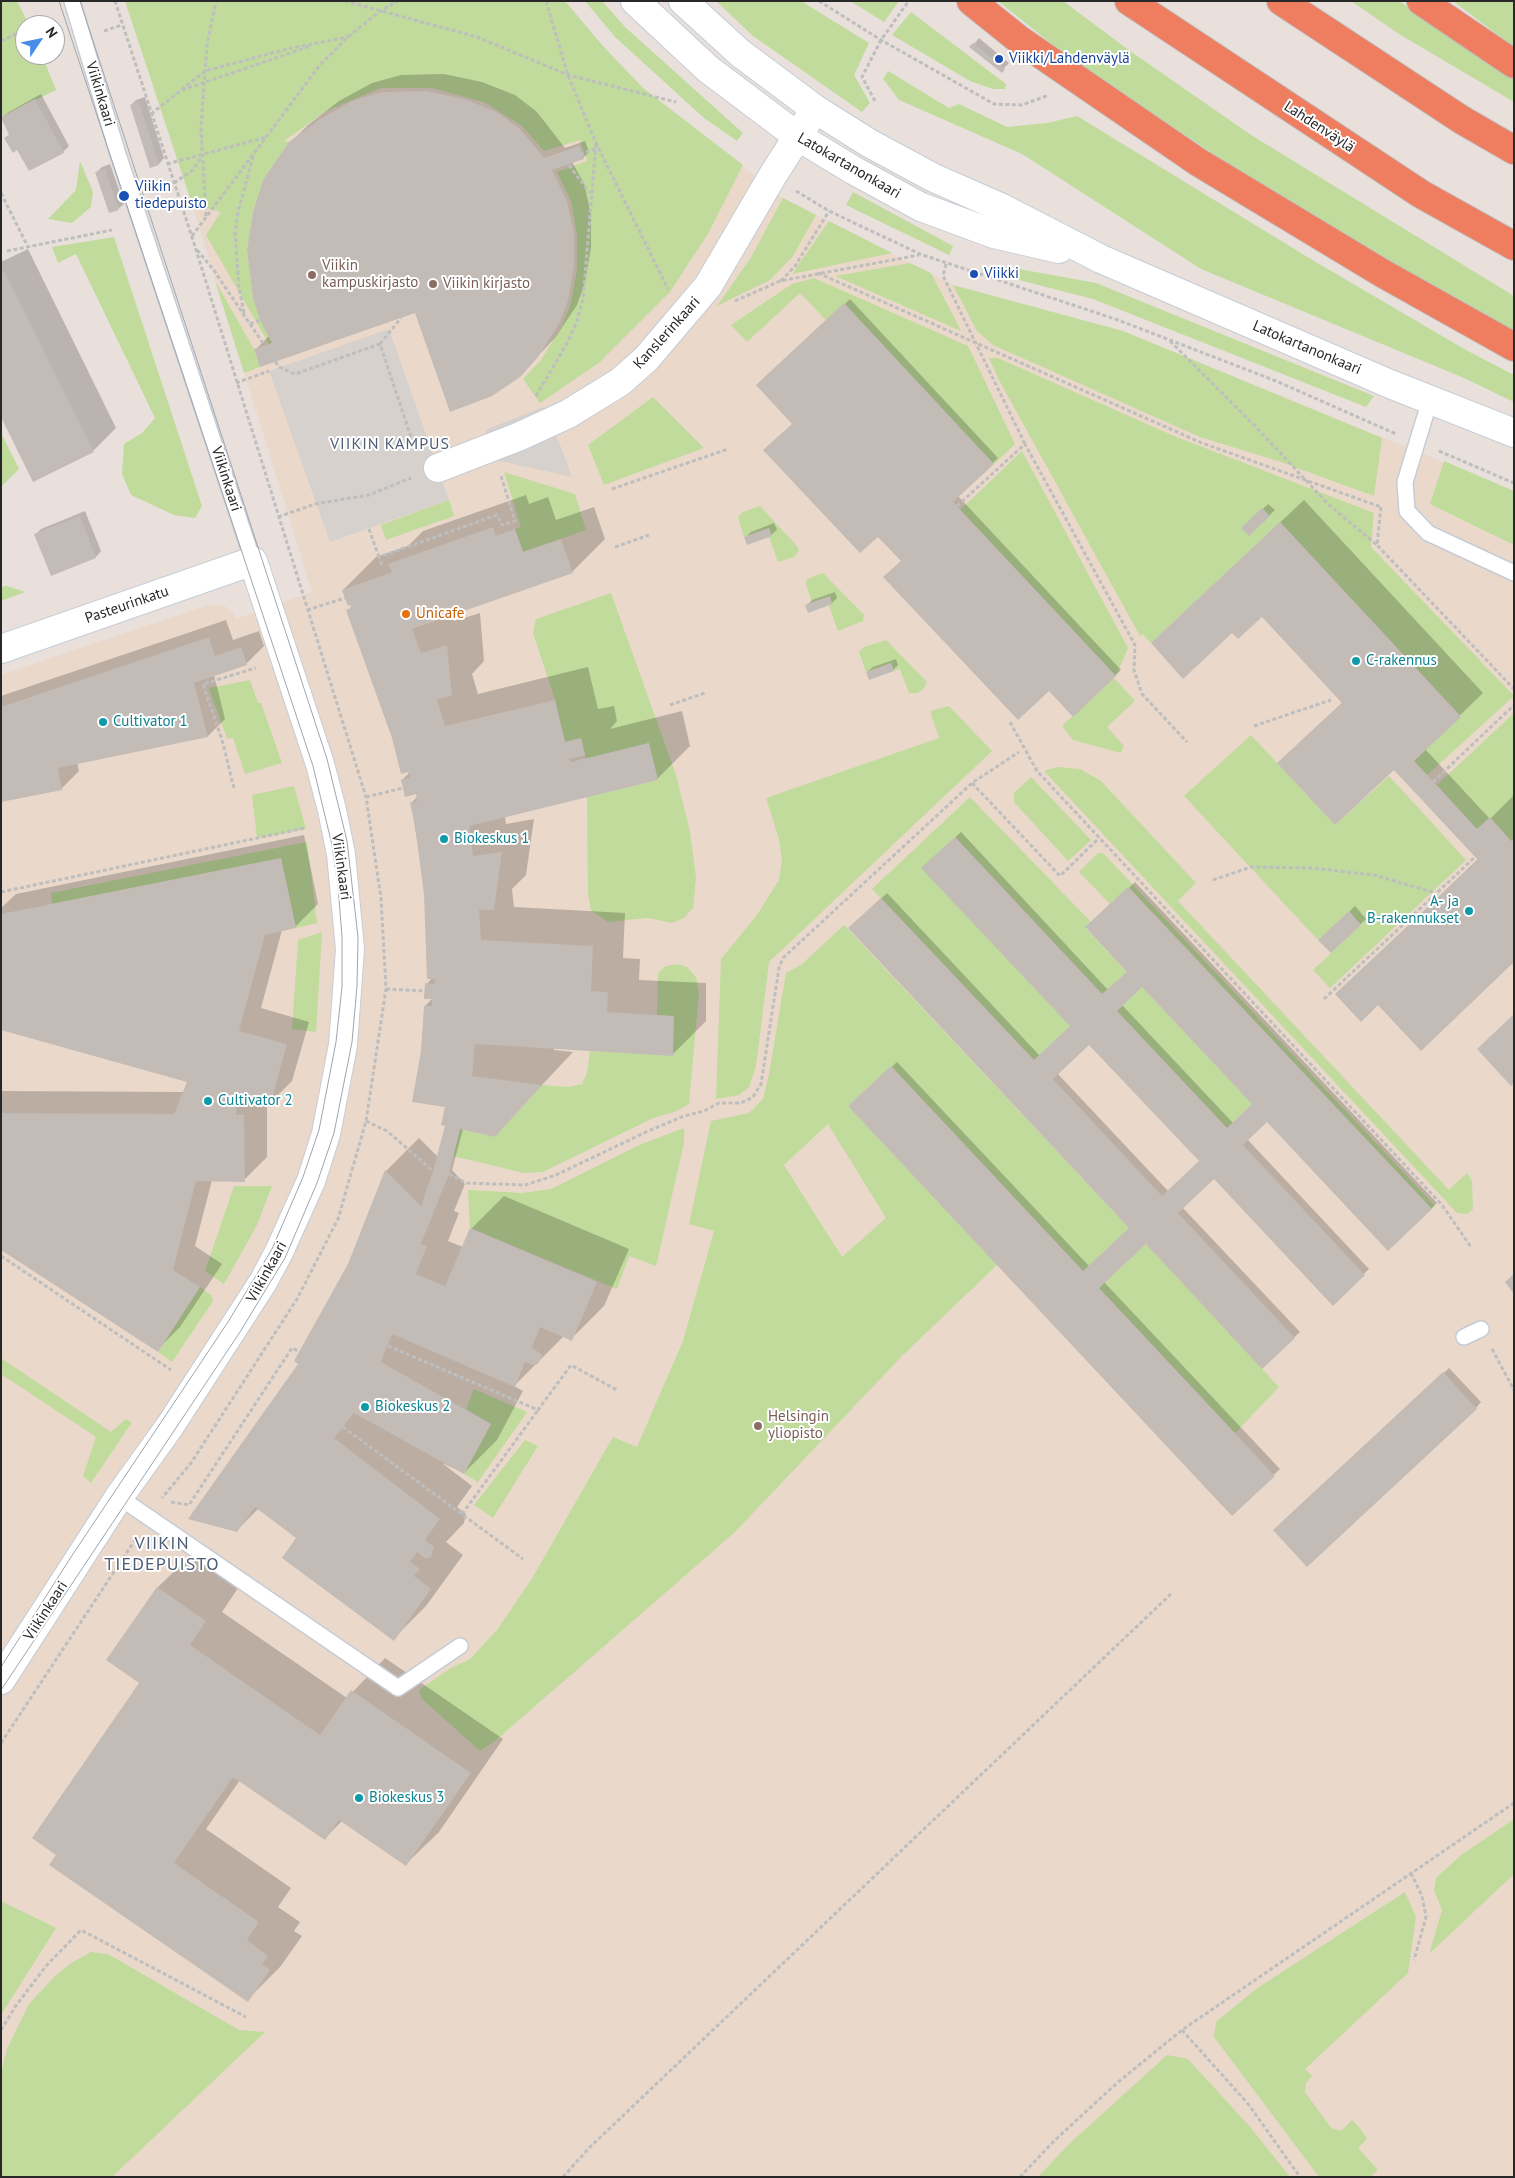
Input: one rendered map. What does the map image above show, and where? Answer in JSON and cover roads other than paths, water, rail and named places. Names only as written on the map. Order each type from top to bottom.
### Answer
[{"type":"highway","points":[[971,1],[1017,38],[1198,162],[1382,273],[1514,347]]},
{"type":"highway","name":"Lahdenväylä","points":[[1129,1],[1421,194],[1514,246]]},
{"type":"highway","points":[[1281,1],[1462,120],[1514,150]]},
{"type":"highway","points":[[1421,1],[1514,64]]},
{"type":"street","name":"Latokartanonkaari","points":[[635,1],[708,69],[797,136],[921,207],[994,234],[1101,259]]},
{"type":"street","name":"Latokartanonkaari","points":[[683,1],[740,53],[815,109],[869,143],[934,178],[1000,207],[1101,259],[1514,434]]},
{"type":"street","name":"Kanslerinkaari","points":[[431,470],[492,448],[568,414],[620,382],[646,359],[708,286],[815,109]]},
{"type":"street","name":"Pasteurinkatu","points":[[1,649],[253,561]]},
{"type":"street","name":"Viikinkaari","points":[[1,1680],[120,1497],[181,1410],[263,1282],[280,1252],[311,1181],[326,1134],[343,1045],[350,949],[341,854],[320,764],[253,561]]},
{"type":"lane","name":"Viikinkaari","points":[[72,1],[118,151],[253,561]]},
{"type":"lane","points":[[1430,400],[1405,482],[1407,511],[1428,533],[1514,573]]},
{"type":"lane","points":[[1464,1337],[1481,1329]]},
{"type":"lane","points":[[120,1497],[398,1688],[460,1646]]},
{"type":"tram line","points":[[1,1667],[71,1557],[228,1322],[272,1249],[303,1177],[319,1130],[336,1042],[342,987],[342,937],[338,886],[332,845],[313,766],[59,1]]},
{"type":"tram line","points":[[1,1690],[240,1332],[285,1258],[317,1183],[334,1133],[352,1042],[357,986],[358,937],[347,841],[327,759],[80,1]]},
{"type":"place","name":"Viikki/Lahdenväylä","points":[[999,59]]},
{"type":"place","name":"Viikin tiedepuisto","points":[[124,196]]},
{"type":"place","name":"Viikki","points":[[974,274]]},
{"type":"place","name":"Viikin kampuskirjasto","points":[[312,275]]},
{"type":"place","name":"Viikin kirjasto","points":[[433,284]]},
{"type":"place","name":"Unicafe","points":[[406,614]]},
{"type":"place","name":"C-rakennus","points":[[1356,661]]},
{"type":"place","name":"Cultivator 1","points":[[103,722]]},
{"type":"place","name":"Biokeskus 1","points":[[444,839]]},
{"type":"place","name":"A- ja B-rakennukset","points":[[1469,911]]},
{"type":"place","name":"Cultivator 2","points":[[208,1101]]},
{"type":"place","name":"Biokeskus 2","points":[[365,1407]]},
{"type":"place","name":"Helsingin yliopisto","points":[[758,1426]]},
{"type":"place","name":"Biokeskus 3","points":[[359,1798]]},
{"type":"district","name":"VIIKIN KAMPUS","points":[[390,444]]},
{"type":"district","name":"VIIKIN TIEDEPUISTO","points":[[162,1554]]}]
